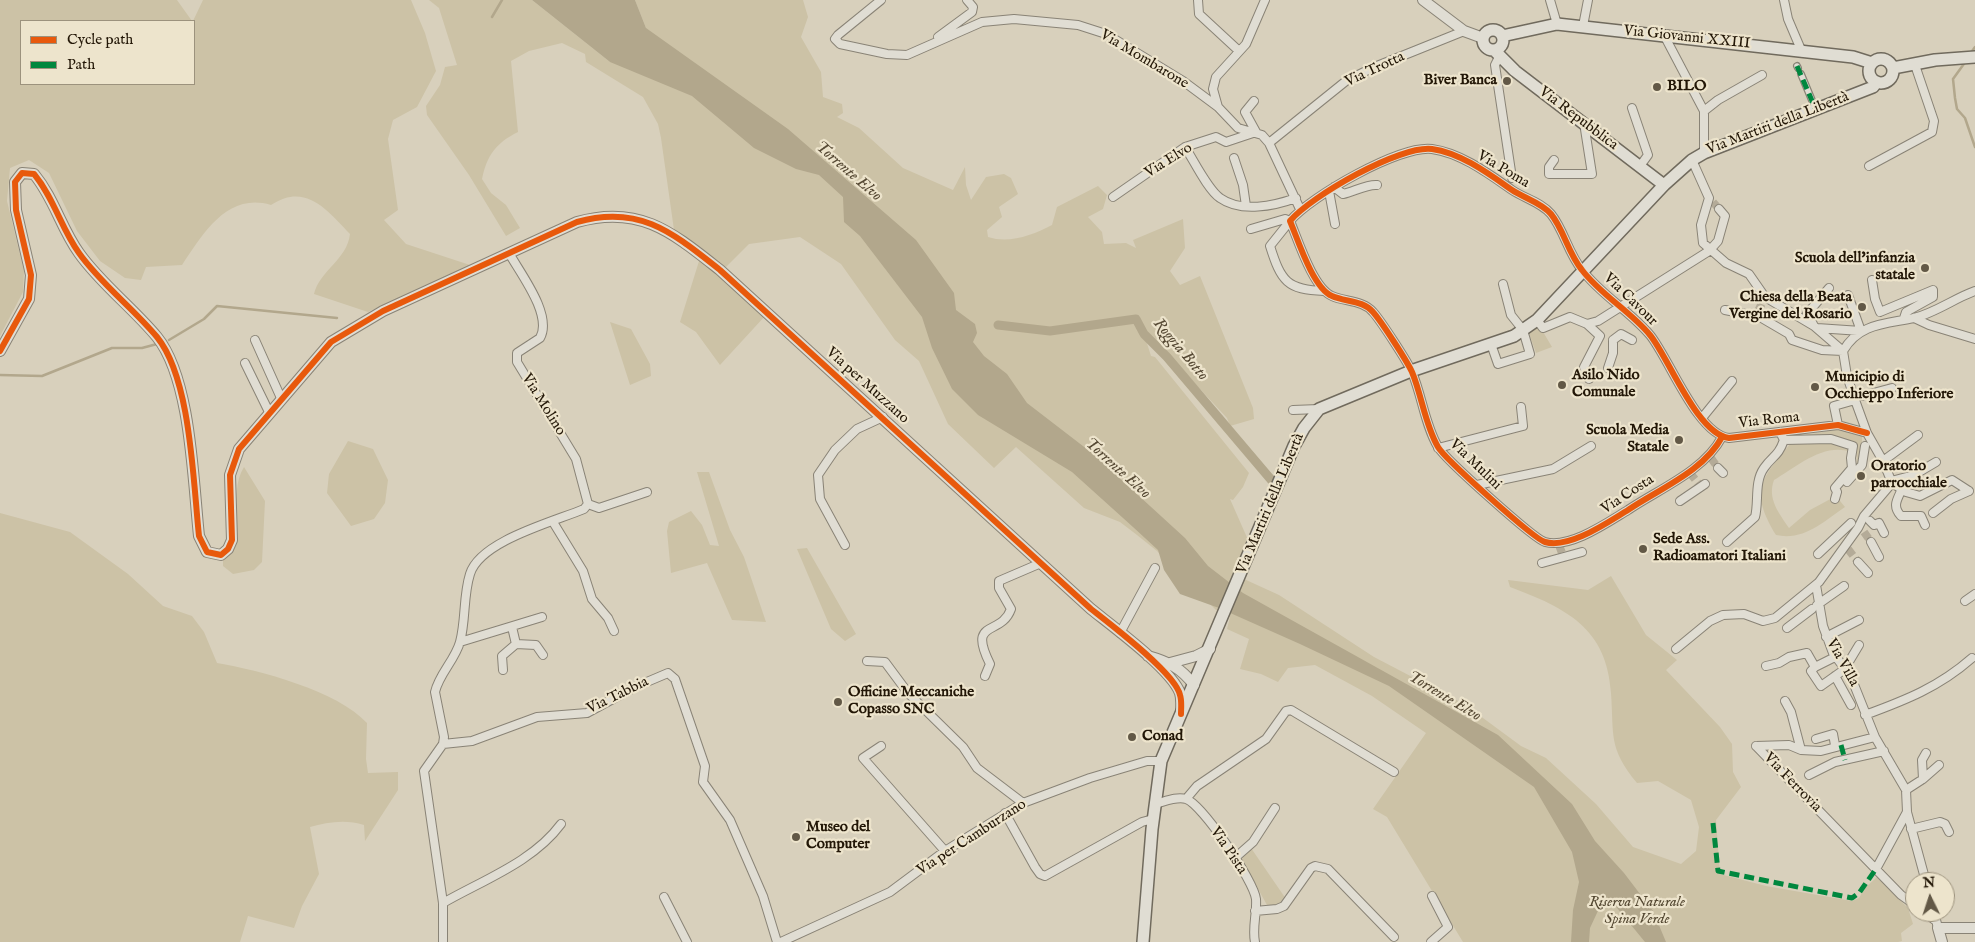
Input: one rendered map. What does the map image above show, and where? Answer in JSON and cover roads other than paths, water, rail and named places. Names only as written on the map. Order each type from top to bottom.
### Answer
[{"type":"main road","name":"Via Giovanni XXIII","points":[[1502,36],[1558,24],[1853,57],[1872,63]]},
{"type":"main road","points":[[1492,29],[1498,31],[1502,36],[1502,45],[1497,53],[1485,47],[1482,38],[1486,32],[1492,29]]},
{"type":"main road","name":"Via Repubblica","points":[[1497,53],[1664,186]]},
{"type":"main road","points":[[1877,82],[1870,74],[1872,63],[1882,59],[1889,62],[1893,68],[1936,60],[1975,57]]},
{"type":"main road","name":"Via Martiri della Libertà","points":[[1210,649],[1294,446],[1304,428],[1319,409],[1411,371],[1514,336],[1537,320],[1664,186],[1692,160],[1704,153],[1873,87],[1877,82],[1888,81],[1892,75],[1893,68]]},
{"type":"main road","points":[[1143,942],[1153,819],[1161,761],[1210,649]]},
{"type":"street","points":[[929,45],[972,12],[973,7],[967,0]]},
{"type":"street","points":[[1198,0],[1199,14],[1239,51]]},
{"type":"street","points":[[1218,107],[1214,90],[1216,77],[1249,38],[1265,0]]},
{"type":"street","points":[[1423,0],[1464,30],[1482,38]]},
{"type":"street","points":[[1550,0],[1558,24]]},
{"type":"street","points":[[1583,26],[1588,0]]},
{"type":"street","points":[[1784,0],[1788,19],[1802,52]]},
{"type":"street","name":"Via Mombarone","points":[[876,1],[835,39],[840,44],[887,54],[907,55],[982,22],[1014,19],[1078,25],[1106,34],[1183,81],[1218,107],[1238,128],[1256,132]]},
{"type":"street","name":"Via Trotta","points":[[1269,143],[1346,81],[1464,30]]},
{"type":"street","points":[[1665,37],[1704,111],[1704,153]]},
{"type":"street","points":[[1497,53],[1495,65],[1512,178]]},
{"type":"street","points":[[1869,166],[1932,132],[1934,121],[1915,65]]},
{"type":"street","points":[[1801,74],[1816,110]]},
{"type":"street","points":[[1704,111],[1718,100],[1762,76]]},
{"type":"street","points":[[1254,101],[1245,112],[1256,132],[1262,134],[1269,143],[1300,209]]},
{"type":"street","points":[[1632,108],[1648,155],[1640,166]]},
{"type":"street","points":[[1554,160],[1549,167],[1549,174],[1592,174],[1584,123]]},
{"type":"street","name":"Via Elvo","points":[[1113,197],[1185,147],[1216,137],[1226,142],[1256,132]]},
{"type":"street","points":[[1185,147],[1219,198],[1234,205],[1271,205],[1296,198]]},
{"type":"street","name":"Via Poma","points":[[1324,291],[1302,290],[1292,286],[1276,264],[1270,246],[1300,209],[1346,179],[1416,150],[1430,149],[1442,151],[1458,157],[1552,214],[1582,271]]},
{"type":"street","points":[[1234,158],[1243,185],[1246,206]]},
{"type":"street","points":[[1692,160],[1711,200],[1701,233],[1703,243],[1709,251],[1726,263],[1749,274],[1764,299],[1816,327],[1843,351],[1847,376],[1857,398],[1867,433],[1883,461],[1891,482],[1902,489],[1920,496],[1952,480],[1970,490],[1951,499],[1933,513]]},
{"type":"street","name":"Via per Muzzano","points":[[0,351],[29,299],[31,275],[16,210],[15,182],[22,173],[34,174],[45,188],[78,253],[157,337],[175,371],[188,428],[199,536],[207,552],[221,555],[228,549],[232,540],[230,476],[238,448],[331,342],[383,311],[538,238],[594,217],[634,217],[659,227],[681,239],[720,270],[1174,682]]},
{"type":"street","points":[[1334,224],[1332,189],[1343,194],[1359,191],[1372,184],[1376,185]]},
{"type":"street","points":[[1587,324],[1598,321],[1620,308],[1709,251],[1718,241],[1725,216],[1719,209]]},
{"type":"street","points":[[1251,229],[1285,219],[1290,221],[1316,279],[1324,291]]},
{"type":"street","name":"Via Molino","points":[[509,253],[532,289],[541,315],[542,328],[540,338],[517,353],[517,362],[576,459],[588,504]]},
{"type":"street","name":"Via Cavour","points":[[1582,271],[1651,336],[1690,401]]},
{"type":"street","points":[[1872,280],[1875,300],[1880,312],[1933,290],[1933,297],[1906,312],[1904,318]]},
{"type":"street","points":[[1491,344],[1498,364],[1530,354],[1523,330],[1509,317],[1503,284]]},
{"type":"street","points":[[1816,327],[1807,314],[1829,288]]},
{"type":"street","name":"Via Mulini","points":[[1324,291],[1332,296],[1357,302],[1373,311],[1411,371],[1438,448],[1534,535],[1561,550]]},
{"type":"street","points":[[1914,318],[1975,291]]},
{"type":"street","points":[[1848,295],[1861,331]]},
{"type":"street","points":[[1725,310],[1757,313],[1790,334],[1792,340],[1822,350],[1843,351]]},
{"type":"street","points":[[1537,320],[1543,328],[1570,317],[1587,324],[1600,336],[1584,367],[1589,379]]},
{"type":"street","points":[[1843,351],[1851,338],[1861,331],[1904,318],[1914,318],[1975,339]]},
{"type":"street","points":[[1816,327],[1861,331]]},
{"type":"street","points":[[1613,340],[1621,334],[1632,340]]},
{"type":"street","points":[[1604,337],[1613,340]]},
{"type":"street","points":[[254,340],[281,398]]},
{"type":"street","points":[[1608,368],[1613,353],[1613,340]]},
{"type":"street","points":[[245,363],[268,412]]},
{"type":"street","points":[[1702,418],[1732,381]]},
{"type":"street","points":[[1838,425],[1834,406],[1892,388]]},
{"type":"street","name":"Via Roma","points":[[1690,401],[1702,418],[1722,437],[1838,425],[1867,433]]},
{"type":"street","points":[[1438,448],[1523,426],[1521,408]]},
{"type":"street","points":[[1294,410],[1319,409]]},
{"type":"street","points":[[845,545],[820,499],[818,475],[835,450],[857,429],[883,418]]},
{"type":"street","points":[[1726,542],[1755,517],[1757,488],[1764,468],[1780,451],[1784,440],[1780,432]]},
{"type":"street","points":[[1883,461],[1918,435]]},
{"type":"street","name":"Via Costa","points":[[1561,550],[1690,472],[1710,457],[1722,437]]},
{"type":"street","points":[[1784,440],[1831,439],[1854,446],[1851,458],[1852,468],[1835,488],[1836,496],[1862,465],[1865,446]]},
{"type":"street","points":[[1477,485],[1553,469],[1591,446]]},
{"type":"street","points":[[1676,649],[1710,621],[1723,615],[1744,614],[1764,621],[1775,618],[1816,586],[1846,547],[1861,522],[1891,482],[1914,475],[1936,462]]},
{"type":"street","points":[[1680,501],[1701,485]]},
{"type":"street","points":[[1902,489],[1895,503],[1896,511],[1901,516],[1921,516],[1925,525]]},
{"type":"street","points":[[443,942],[443,903],[424,771],[443,744],[444,738],[435,692],[436,685],[457,652],[464,630],[468,582],[475,561],[492,547],[584,509],[588,504],[599,508],[647,492]]},
{"type":"street","points":[[553,522],[584,571],[592,599],[608,618],[614,631]]},
{"type":"street","points":[[1818,554],[1861,522],[1874,525],[1879,522],[1884,533]]},
{"type":"street","points":[[1871,542],[1879,557]]},
{"type":"street","points":[[1542,563],[1561,550],[1582,552]]},
{"type":"street","points":[[1858,562],[1868,573]]},
{"type":"street","points":[[985,676],[990,664],[982,649],[981,640],[985,631],[1008,617],[1011,609],[999,588],[999,582],[1041,563]]},
{"type":"street","points":[[1120,633],[1155,568]]},
{"type":"street","name":"Via Villa","points":[[1816,586],[1816,606],[1826,637],[1836,657],[1856,688],[1875,737],[1906,790],[1907,812],[1923,872]]},
{"type":"street","points":[[1787,628],[1844,586]]},
{"type":"street","points":[[1965,601],[1975,594]]},
{"type":"street","points":[[460,642],[542,617]]},
{"type":"street","points":[[1826,637],[1859,620]]},
{"type":"street","points":[[512,626],[516,644]]},
{"type":"street","points":[[503,670],[502,656],[516,644],[536,645],[543,655]]},
{"type":"street","points":[[1836,657],[1810,671],[1821,686],[1844,668],[1859,645]]},
{"type":"street","points":[[1170,663],[1196,656],[1210,649]]},
{"type":"street","points":[[1766,666],[1779,663],[1789,657],[1807,654],[1815,667]]},
{"type":"street","name":"Via per Muzzano","points":[[1146,655],[1181,669],[1194,686]]},
{"type":"street","points":[[1865,715],[1906,701],[1951,677],[1972,658]]},
{"type":"street","points":[[868,660],[885,662],[908,693],[963,747],[977,768],[1023,803]]},
{"type":"street","name":"Via Tabbia","points":[[443,744],[472,741],[537,718],[587,713],[635,687],[668,673],[675,679],[705,766],[703,782],[726,814],[738,837],[763,896],[777,942]]},
{"type":"street","points":[[1835,676],[1851,705]]},
{"type":"street","points":[[1174,682],[1194,686]]},
{"type":"street","points":[[1174,682],[1180,694],[1181,714]]},
{"type":"street","points":[[1785,701],[1792,712],[1801,750]]},
{"type":"street","points":[[1155,804],[1172,799],[1186,799],[1197,786],[1266,739],[1286,711],[1291,710],[1298,712],[1394,772]]},
{"type":"street","points":[[1816,739],[1833,734],[1839,746]]},
{"type":"street","name":"Via Ferrovia","points":[[1875,737],[1821,750],[1801,750],[1789,745],[1756,746],[1905,898]]},
{"type":"street","points":[[881,746],[864,758],[945,851]]},
{"type":"street","points":[[1809,775],[1845,758],[1884,751]]},
{"type":"street","points":[[1922,779],[1922,760],[1926,753]]},
{"type":"street","name":"Via per Camburzano","points":[[781,942],[890,892],[945,851],[1023,803],[1090,778],[1147,761],[1161,761]]},
{"type":"street","points":[[1906,790],[1939,765]]},
{"type":"street","name":"Via Pista","points":[[1186,799],[1200,811],[1236,857],[1253,889],[1256,911],[1253,930],[1255,942]]},
{"type":"street","points":[[1236,857],[1253,842],[1275,808]]},
{"type":"street","points":[[1876,869],[1907,812]]},
{"type":"street","points":[[1005,813],[1034,867],[1040,874],[1045,876],[1142,822],[1153,819]]},
{"type":"street","points":[[1911,829],[1940,822],[1945,824],[1949,832]]},
{"type":"street","points":[[443,903],[534,852],[550,839],[561,824]]},
{"type":"street","points":[[1256,911],[1277,909],[1284,906],[1311,868],[1321,866],[1328,869],[1394,937]]},
{"type":"street","points":[[1431,942],[1448,927],[1432,896]]},
{"type":"street","points":[[664,897],[687,942]]},
{"type":"street","points":[[1934,922],[1937,925],[1975,928]]},
{"type":"street","points":[[1936,922],[1942,942]]},
{"type":"waterway","points":[[492,17],[502,0]]},
{"type":"waterway","points":[[1970,54],[1975,47]]},
{"type":"waterway","points":[[1966,61],[1953,79],[1957,109],[1965,118],[1975,147]]},
{"type":"waterway","points":[[169,340],[204,319],[217,306],[337,318]]},
{"type":"waterway","name":"Roggia Botto","points":[[998,325],[1050,331],[1136,319],[1144,334],[1167,357],[1273,482]]},
{"type":"waterway","points":[[0,375],[42,376],[112,348],[142,348],[157,344]]},
{"type":"tunnel","points":[[1713,202],[1719,209]]},
{"type":"tunnel","points":[[1758,311],[1763,301]]},
{"type":"tunnel","points":[[1711,458],[1718,468]]},
{"type":"tunnel","points":[[1690,473],[1698,483]]},
{"type":"tunnel","points":[[1864,532],[1871,542]]},
{"type":"tunnel","points":[[1559,545],[1562,553]]},
{"type":"tunnel","points":[[1848,549],[1858,562]]},
{"type":"place","name":"Biver Banca","points":[[1507,81]]},
{"type":"place","name":"BILO","points":[[1657,87]]},
{"type":"place","name":"Scuola dell'infanzia statale","points":[[1925,268]]},
{"type":"place","name":"Chiesa della Beata Vergine del Rosario","points":[[1862,307]]},
{"type":"place","name":"Asilo Nido Comunale","points":[[1562,385]]},
{"type":"place","name":"Municipio di Occhieppo Inferiore","points":[[1815,387]]},
{"type":"place","name":"Scuola Media Statale","points":[[1679,440]]},
{"type":"place","name":"Oratorio parrocchiale","points":[[1861,476]]},
{"type":"place","name":"Sede Ass. Radioamatori Italiani","points":[[1643,549]]},
{"type":"place","name":"Officine Meccaniche Copasso SNC","points":[[838,702]]},
{"type":"place","name":"Conad","points":[[1132,737]]},
{"type":"place","name":"Museo del Computer","points":[[796,837]]},
{"type":"water label","name":"Torrente Elvo","points":[[848,172]]},
{"type":"water label","name":"Torrente Elvo","points":[[1117,469]]},
{"type":"water label","name":"Torrente Elvo","points":[[1444,697]]},
{"type":"park label","name":"Riserva Naturale Spina Verde","points":[[1637,912]]}]
